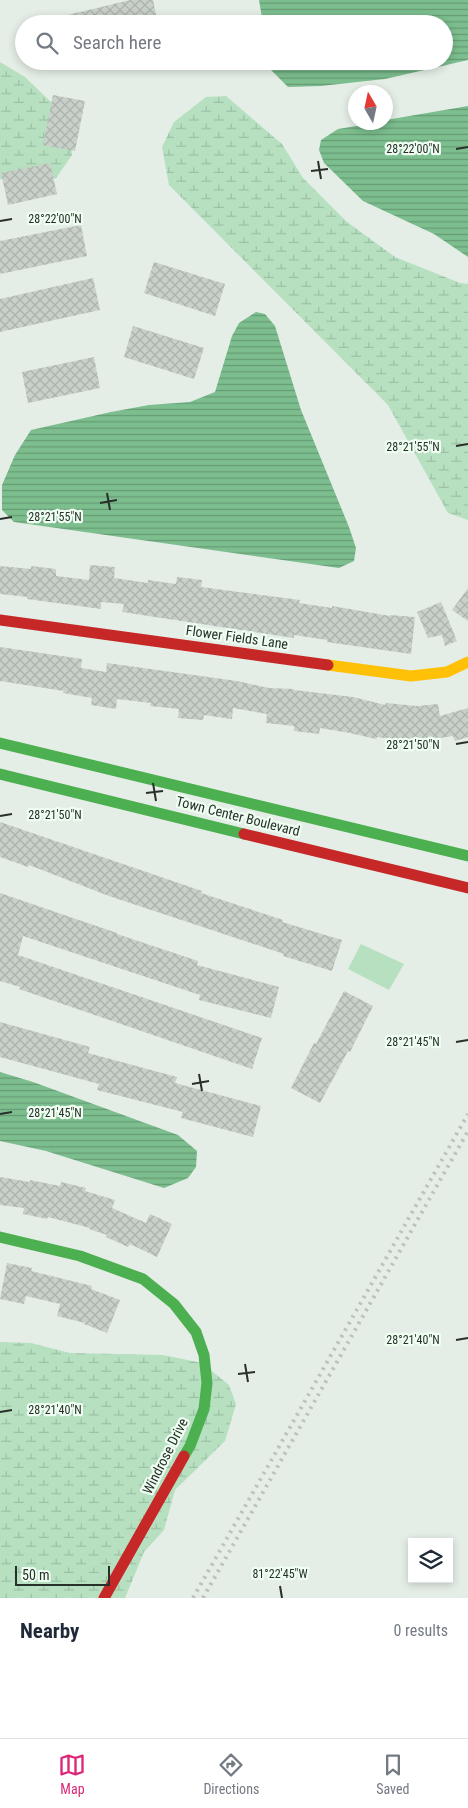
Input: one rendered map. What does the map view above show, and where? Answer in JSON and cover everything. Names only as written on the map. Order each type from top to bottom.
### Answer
[{"type":"street","name":"Flower Fields Lane","points":[[0,620],[411,676],[447,672],[468,662]]},
{"type":"street","name":"Town Center Boulevard","points":[[0,742],[468,856]]},
{"type":"street","name":"Town Center Boulevard","points":[[0,774],[468,888]]},
{"type":"street","name":"Windrose Drive","points":[[0,1237],[80,1256],[143,1279],[174,1304],[196,1332],[204,1355],[207,1383],[204,1409],[190,1446],[104,1598]]},
{"type":"green space","points":[[0,62],[25,77],[54,105],[71,131],[72,155],[56,178],[28,184],[0,179]]},
{"type":"green space","points":[[226,96],[282,144],[303,178],[346,221],[395,257],[460,283],[468,284],[468,520],[448,513],[388,405],[169,185],[162,147],[174,122],[206,97]]},
{"type":"green space","points":[[361,944],[404,964],[389,990],[348,969]]},
{"type":"green space","points":[[0,1342],[31,1343],[70,1353],[163,1355],[202,1363],[229,1385],[236,1404],[225,1441],[175,1490],[164,1530],[144,1552],[125,1598],[0,1598]]},
{"type":"shaded area","points":[[259,0],[468,0],[468,60],[453,63],[453,15],[262,15]]},
{"type":"shaded area","points":[[271,70],[424,70],[385,79],[321,86],[288,87]]},
{"type":"shaded area","points":[[468,106],[468,257],[434,234],[363,201],[324,163],[319,150],[321,140],[338,129],[348,127],[348,130],[393,130],[393,119]]},
{"type":"shaded area","points":[[256,312],[265,314],[275,326],[301,410],[349,527],[356,548],[354,561],[339,568],[14,522],[2,510],[2,485],[15,455],[31,430],[149,405],[190,402],[215,392],[232,336],[239,323]]},
{"type":"shaded area","points":[[0,1072],[33,1082],[178,1135],[197,1151],[196,1167],[188,1178],[164,1188],[46,1151],[0,1141]]},
{"type":"building","points":[[130,0],[153,0],[156,15],[68,15]]},
{"type":"building","points":[[53,95],[85,101],[75,151],[43,145]]},
{"type":"building","points":[[50,163],[57,194],[8,205],[1,173]]},
{"type":"building","points":[[81,225],[87,256],[0,274],[0,241]]},
{"type":"building","points":[[154,262],[225,284],[215,316],[144,293]]},
{"type":"building","points":[[93,278],[100,310],[0,332],[0,299]]},
{"type":"building","points":[[133,326],[204,348],[194,379],[124,357]]},
{"type":"building","points":[[94,357],[100,388],[28,403],[22,372]]},
{"type":"building","points":[[90,565],[115,567],[114,578],[148,583],[148,580],[176,584],[177,577],[202,580],[201,587],[300,600],[299,603],[332,608],[332,606],[390,616],[415,617],[411,654],[327,642],[327,640],[294,635],[294,638],[122,612],[124,604],[101,602],[101,609],[0,594],[0,566],[31,569],[31,566],[56,569],[56,576],[89,580]]},
{"type":"building","points":[[468,588],[468,621],[452,610]]},
{"type":"building","points":[[441,602],[457,641],[445,646],[442,635],[428,638],[417,612]]},
{"type":"building","points":[[0,647],[82,659],[81,668],[106,672],[107,663],[237,681],[269,688],[294,689],[353,697],[385,705],[386,703],[417,706],[438,704],[440,716],[468,708],[468,737],[455,741],[453,736],[414,742],[377,737],[376,739],[320,728],[319,734],[294,731],[294,726],[266,723],[267,714],[233,708],[232,719],[204,715],[203,720],[178,718],[179,709],[150,706],[151,703],[117,699],[116,709],[91,705],[92,698],[63,693],[64,691],[0,681]]},
{"type":"building","points":[[0,822],[202,891],[201,893],[283,920],[282,922],[342,940],[332,971],[109,896],[29,865],[28,867],[0,857]]},
{"type":"building","points":[[0,893],[198,961],[197,965],[279,987],[271,1018],[199,1000],[200,995],[23,936],[18,955],[262,1038],[252,1069],[0,981]]},
{"type":"building","points":[[344,991],[373,1006],[350,1052],[348,1051],[320,1103],[291,1088]]},
{"type":"building","points":[[0,1022],[90,1047],[88,1053],[177,1077],[175,1083],[261,1106],[253,1137],[181,1118],[183,1112],[97,1090],[99,1084],[0,1057]]},
{"type":"building","points":[[0,1177],[60,1186],[61,1182],[86,1188],[85,1191],[115,1200],[112,1208],[146,1223],[150,1214],[172,1224],[157,1257],[130,1244],[128,1247],[90,1228],[48,1217],[47,1219],[23,1214],[24,1208],[0,1205]]},
{"type":"building","points":[[7,1263],[32,1268],[31,1271],[92,1286],[91,1289],[120,1300],[107,1333],[85,1323],[57,1316],[60,1304],[26,1296],[24,1304],[0,1299]]},
{"type":"railway","points":[[193,1598],[468,1114]]},
{"type":"railway","points":[[203,1598],[468,1131]]},
{"type":"traffic: fast","points":[[0,743],[468,856]]},
{"type":"traffic: fast","points":[[0,774],[244,834]]},
{"type":"traffic: fast","points":[[0,1237],[80,1256],[143,1279],[174,1304],[196,1332],[204,1355],[207,1383],[204,1409],[190,1446],[184,1456]]},
{"type":"traffic: slow","points":[[328,665],[411,676],[447,672],[468,662]]},
{"type":"traffic: jam","points":[[0,620],[328,665]]},
{"type":"traffic: jam","points":[[244,834],[468,888]]},
{"type":"traffic: jam","points":[[104,1598],[184,1456]]}]
